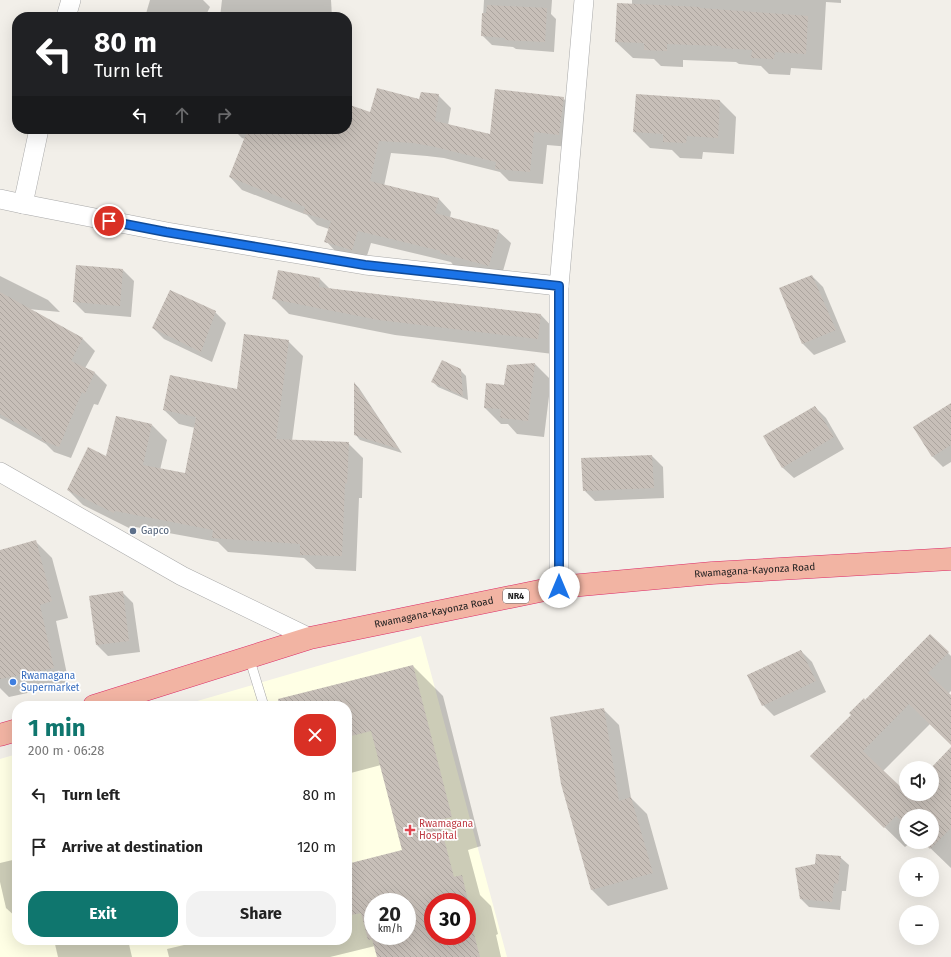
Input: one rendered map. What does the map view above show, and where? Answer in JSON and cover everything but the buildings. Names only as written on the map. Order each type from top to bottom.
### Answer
[{"type":"highway","name":"Rwamagana-Kayonza Road","points":[[110,701],[310,638],[559,587],[712,573],[951,559]]},
{"type":"highway","points":[[0,735],[12,731]]},
{"type":"street","points":[[67,12],[71,0]]},
{"type":"street","points":[[559,587],[559,286],[584,0]]},
{"type":"street","points":[[22,204],[38,134]]},
{"type":"street","points":[[0,199],[166,232],[365,265],[559,286]]},
{"type":"street","points":[[0,472],[182,576],[310,638]]},
{"type":"lane","points":[[249,657],[262,701]]},
{"type":"shaded area","name":"Rwamagana Hospital","points":[[421,636],[507,957],[0,957],[0,759],[12,755],[12,945],[352,945],[352,701],[197,701]]},
{"type":"place","name":"Gapco","points":[[133,531]]},
{"type":"place","name":"Rwamagana Supermarket","points":[[13,682]]},
{"type":"place","name":"Rwamagana Hospital","points":[[410,830]]},
{"type":"route","points":[[109,221],[365,265],[559,286],[559,587]]}]
